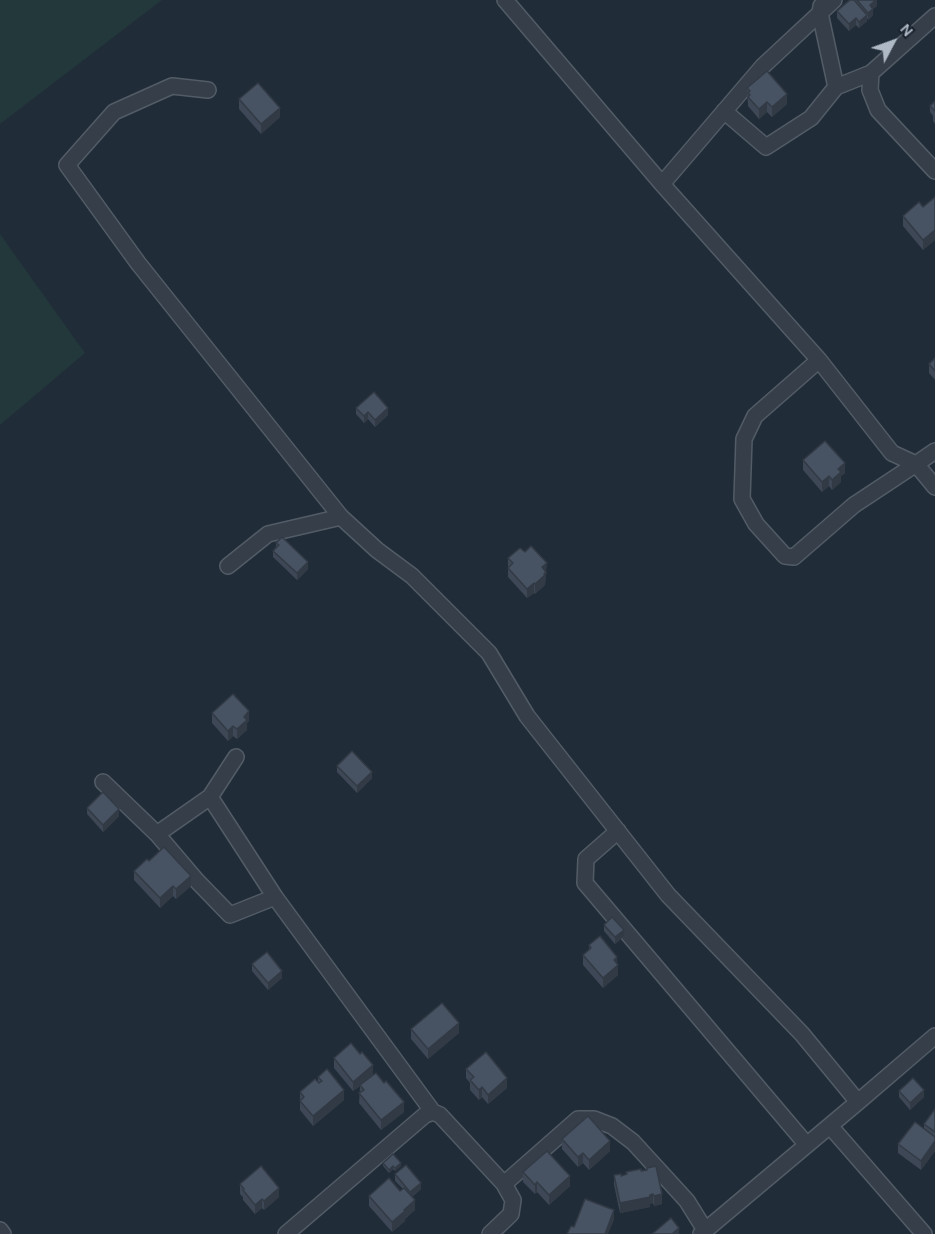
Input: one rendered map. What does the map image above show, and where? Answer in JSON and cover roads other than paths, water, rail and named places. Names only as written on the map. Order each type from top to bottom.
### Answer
[{"type":"street","points":[[505,0],[662,184],[819,360],[891,453],[916,464],[935,487]]},
{"type":"street","points":[[662,184],[763,66],[821,6],[834,0]]},
{"type":"street","points":[[821,6],[836,87]]},
{"type":"street","points":[[724,111],[766,147],[811,118],[836,87],[871,73],[935,16]]},
{"type":"street","points":[[871,73],[870,90],[878,110],[935,171]]},
{"type":"street","points":[[208,90],[172,86],[114,112],[68,165],[138,263],[341,518],[377,550],[412,576],[489,653],[527,716],[668,895],[802,1034],[858,1102]]},
{"type":"street","points":[[819,360],[755,416],[744,439],[742,499],[756,524],[785,556],[794,557],[854,505],[935,451]]},
{"type":"street","points":[[228,566],[268,534],[341,518]]},
{"type":"street","points":[[157,834],[210,797],[236,757]]},
{"type":"street","points":[[103,782],[157,834],[230,915],[275,897]]},
{"type":"street","points":[[210,797],[275,897],[433,1112],[440,1115],[504,1184],[513,1200],[511,1214],[490,1234]]},
{"type":"street","points":[[618,831],[586,859],[585,883],[807,1145]]},
{"type":"street","points":[[504,1184],[578,1119],[594,1119],[612,1126],[633,1142],[687,1201],[703,1232],[935,1036]]},
{"type":"street","points":[[286,1234],[425,1115],[433,1112]]},
{"type":"street","points":[[830,1126],[924,1234]]},
{"type":"street","points":[[0,1230],[3,1234]]}]
